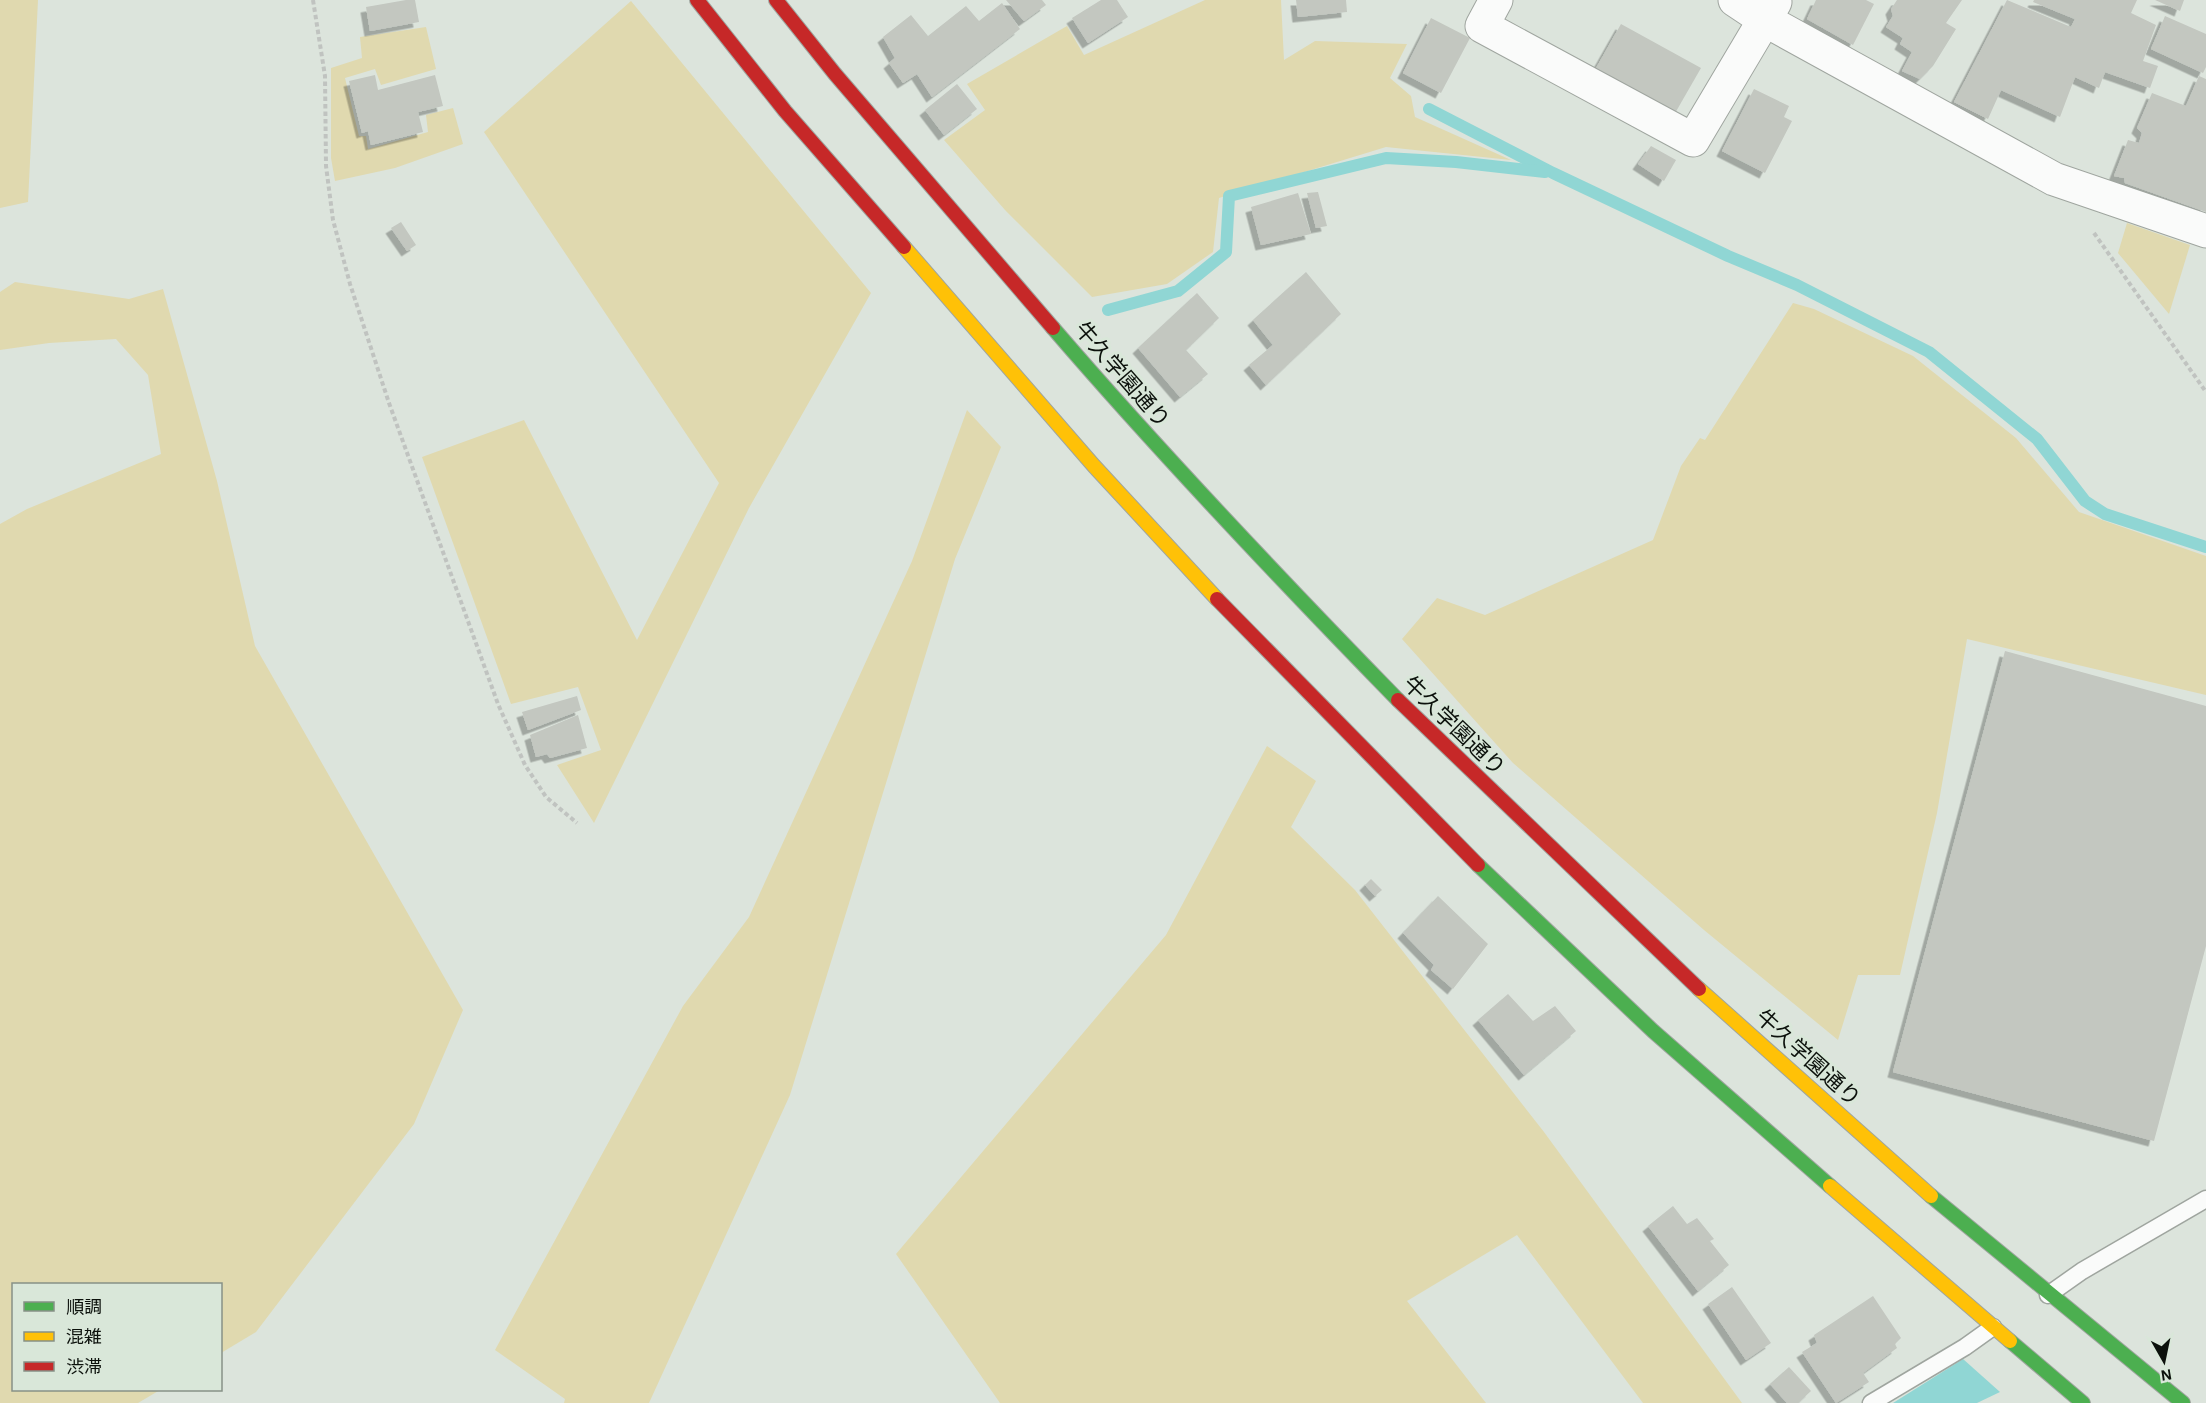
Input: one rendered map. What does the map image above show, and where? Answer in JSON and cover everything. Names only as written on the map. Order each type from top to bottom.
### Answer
[{"type":"highway","points":[[697,0],[800,129],[1094,466],[1238,623],[1508,895],[1653,1032],[1913,1259],[2083,1403]]},
{"type":"highway","name":"牛久学園通り","points":[[776,0],[835,74],[1133,421],[1266,565],[1413,716],[1546,845],[1708,996],[1950,1213],[2183,1403]]},
{"type":"street","points":[[1496,0],[1482,26],[1693,141],[1770,10]]},
{"type":"street","points":[[1735,0],[1770,10],[2054,179],[2206,231]]},
{"type":"lane","points":[[2048,1295],[2082,1271],[2206,1199]]},
{"type":"lane","points":[[1871,1403],[1965,1347],[1993,1327]]},
{"type":"path","points":[[313,0],[325,76],[326,166],[333,220],[350,284],[389,403],[498,704],[525,765],[546,797],[577,823]]},
{"type":"path","points":[[2090,226],[2206,392]]},
{"type":"shaded area","points":[[0,0],[38,0],[28,202],[0,208]]},
{"type":"shaded area","points":[[1205,0],[1281,0],[1284,60],[1315,41],[1407,44],[1390,78],[1411,96],[1415,117],[1511,160],[1386,147],[1219,198],[1213,252],[1167,284],[1092,297],[1005,210],[944,140],[985,110],[967,84],[1067,26],[1084,55]]},
{"type":"shaded area","points":[[631,1],[871,293],[749,508],[594,823],[557,765],[601,750],[578,687],[511,704],[422,457],[524,420],[637,640],[719,483],[484,132]]},
{"type":"shaded area","points":[[426,27],[436,69],[381,85],[375,69],[345,78],[359,136],[366,136],[368,149],[428,132],[426,115],[453,108],[463,144],[395,168],[335,181],[331,158],[331,68],[362,58],[360,37]]},
{"type":"shaded area","points":[[2127,223],[2190,245],[2169,314],[2118,253]]},
{"type":"shaded area","points":[[15,282],[129,299],[163,289],[217,481],[255,646],[463,1010],[414,1124],[256,1332],[222,1352],[222,1283],[12,1283],[12,1391],[158,1391],[138,1403],[0,1403],[0,524],[27,509],[161,454],[148,375],[116,339],[49,343],[0,350],[0,292]]},
{"type":"shaded area","points":[[1793,303],[1814,309],[1913,356],[2016,438],[2079,512],[2206,556],[2206,695],[1967,639],[1937,813],[1900,975],[1858,975],[1838,1040],[1704,930],[1513,763],[1402,639],[1437,598],[1485,615],[1653,540],[1681,466],[1700,438],[1705,440]]},
{"type":"shaded area","points":[[967,410],[1001,447],[955,559],[790,1095],[649,1403],[564,1403],[565,1399],[495,1350],[683,1006],[749,917],[912,561]]},
{"type":"shaded area","points":[[1267,746],[1316,781],[1291,827],[1355,890],[1544,1132],[1742,1403],[1643,1403],[1517,1235],[1407,1301],[1486,1403],[1000,1403],[896,1254],[1166,935]]},
{"type":"water","points":[[1963,1359],[2000,1392],[1977,1403],[1893,1403]]},
{"type":"building","points":[[415,0],[419,22],[370,31],[366,7]]},
{"type":"building","points":[[1006,0],[1042,0],[1046,5],[1024,21]]},
{"type":"building","points":[[1101,0],[1117,0],[1128,17],[1088,43],[1072,18]]},
{"type":"building","points":[[1296,0],[1346,0],[1347,12],[1298,17]]},
{"type":"building","points":[[1816,0],[1866,0],[1874,4],[1853,45],[1807,19]]},
{"type":"building","points":[[1897,0],[1962,0],[1946,23],[1956,29],[1933,66],[1920,79],[1902,71],[1912,52],[1900,44],[1903,38],[1886,27],[1893,16],[1891,9]]},
{"type":"building","points":[[2007,0],[2071,27],[2075,19],[2033,2],[2034,0],[2137,0],[2131,13],[2156,25],[2143,61],[2158,66],[2150,88],[2105,72],[2099,88],[2075,77],[2060,117],[2001,90],[1988,119],[1954,102]]},
{"type":"building","points":[[2155,0],[2184,0],[2180,11]]},
{"type":"building","points":[[1002,3],[1020,29],[932,97],[917,74],[903,83],[889,63],[895,58],[883,37],[911,15],[928,36],[966,6],[979,21]]},
{"type":"building","points":[[2165,16],[2206,34],[2206,67],[2203,73],[2151,49]]},
{"type":"building","points":[[1431,18],[1470,38],[1441,93],[1403,73]]},
{"type":"building","points":[[1621,24],[1701,68],[1674,115],[1595,70]]},
{"type":"building","points":[[375,75],[378,90],[435,75],[443,106],[418,112],[423,132],[371,145],[368,131],[362,133],[349,81]]},
{"type":"building","points":[[2199,76],[2206,79],[2206,212],[2125,183],[2124,178],[2114,176],[2128,140],[2139,143],[2142,133],[2137,128],[2152,93],[2186,106]]},
{"type":"building","points":[[957,84],[977,109],[944,135],[925,110]]},
{"type":"building","points":[[1754,89],[1789,106],[1784,117],[1792,121],[1765,173],[1722,151]]},
{"type":"building","points":[[1651,146],[1676,160],[1664,181],[1638,164]]},
{"type":"building","points":[[1318,192],[1327,226],[1316,228],[1307,193]]},
{"type":"building","points":[[1298,193],[1311,234],[1261,245],[1251,207]]},
{"type":"building","points":[[401,222],[416,245],[407,251],[391,228]]},
{"type":"building","points":[[1306,272],[1341,314],[1266,385],[1249,365],[1273,345],[1253,320]]},
{"type":"building","points":[[1197,293],[1219,318],[1186,350],[1208,374],[1180,397],[1138,348]]},
{"type":"building","points":[[2005,651],[2206,706],[2206,946],[2154,1141],[1893,1072]]},
{"type":"building","points":[[577,696],[581,710],[528,730],[522,712]]},
{"type":"building","points":[[578,715],[587,748],[550,758],[547,754],[536,757],[530,735]]},
{"type":"building","points":[[1371,879],[1382,890],[1375,896],[1365,885]]},
{"type":"building","points":[[1438,896],[1488,944],[1453,989],[1431,970],[1434,965],[1403,933]]},
{"type":"building","points":[[1508,994],[1533,1021],[1555,1006],[1576,1031],[1524,1075],[1478,1020]]},
{"type":"building","points":[[1673,1206],[1687,1224],[1697,1218],[1714,1239],[1710,1241],[1729,1265],[1698,1291],[1648,1226]]},
{"type":"building","points":[[1732,1287],[1771,1343],[1746,1360],[1708,1304]]},
{"type":"building","points":[[1873,1296],[1901,1338],[1895,1344],[1897,1348],[1863,1373],[1869,1382],[1836,1403],[1802,1352],[1817,1343],[1814,1335]]},
{"type":"building","points":[[1789,1367],[1811,1391],[1798,1403],[1787,1403],[1770,1384]]},
{"type":"waterway","points":[[1429,109],[1553,173],[1728,256],[1797,285],[1929,352],[2037,439],[2085,501],[2105,514],[2206,547]]},
{"type":"waterway","points":[[1108,310],[1178,291],[1226,252],[1229,196],[1386,158],[1456,162],[1545,172]]},
{"type":"traffic: fast","points":[[1053,328],[1223,517],[1398,700]]},
{"type":"traffic: fast","points":[[1478,865],[1653,1031],[1830,1186]]},
{"type":"traffic: fast","points":[[1931,1196],[2183,1403]]},
{"type":"traffic: fast","points":[[2010,1341],[2083,1403]]},
{"type":"traffic: slow","points":[[904,247],[1094,466],[1217,599]]},
{"type":"traffic: slow","points":[[1699,989],[1931,1196]]},
{"type":"traffic: slow","points":[[1830,1186],[2010,1341]]},
{"type":"traffic: jam","points":[[697,0],[785,111],[904,247]]},
{"type":"traffic: jam","points":[[776,0],[835,74],[1053,328]]},
{"type":"traffic: jam","points":[[1217,599],[1478,865]]},
{"type":"traffic: jam","points":[[1398,700],[1699,989]]}]
